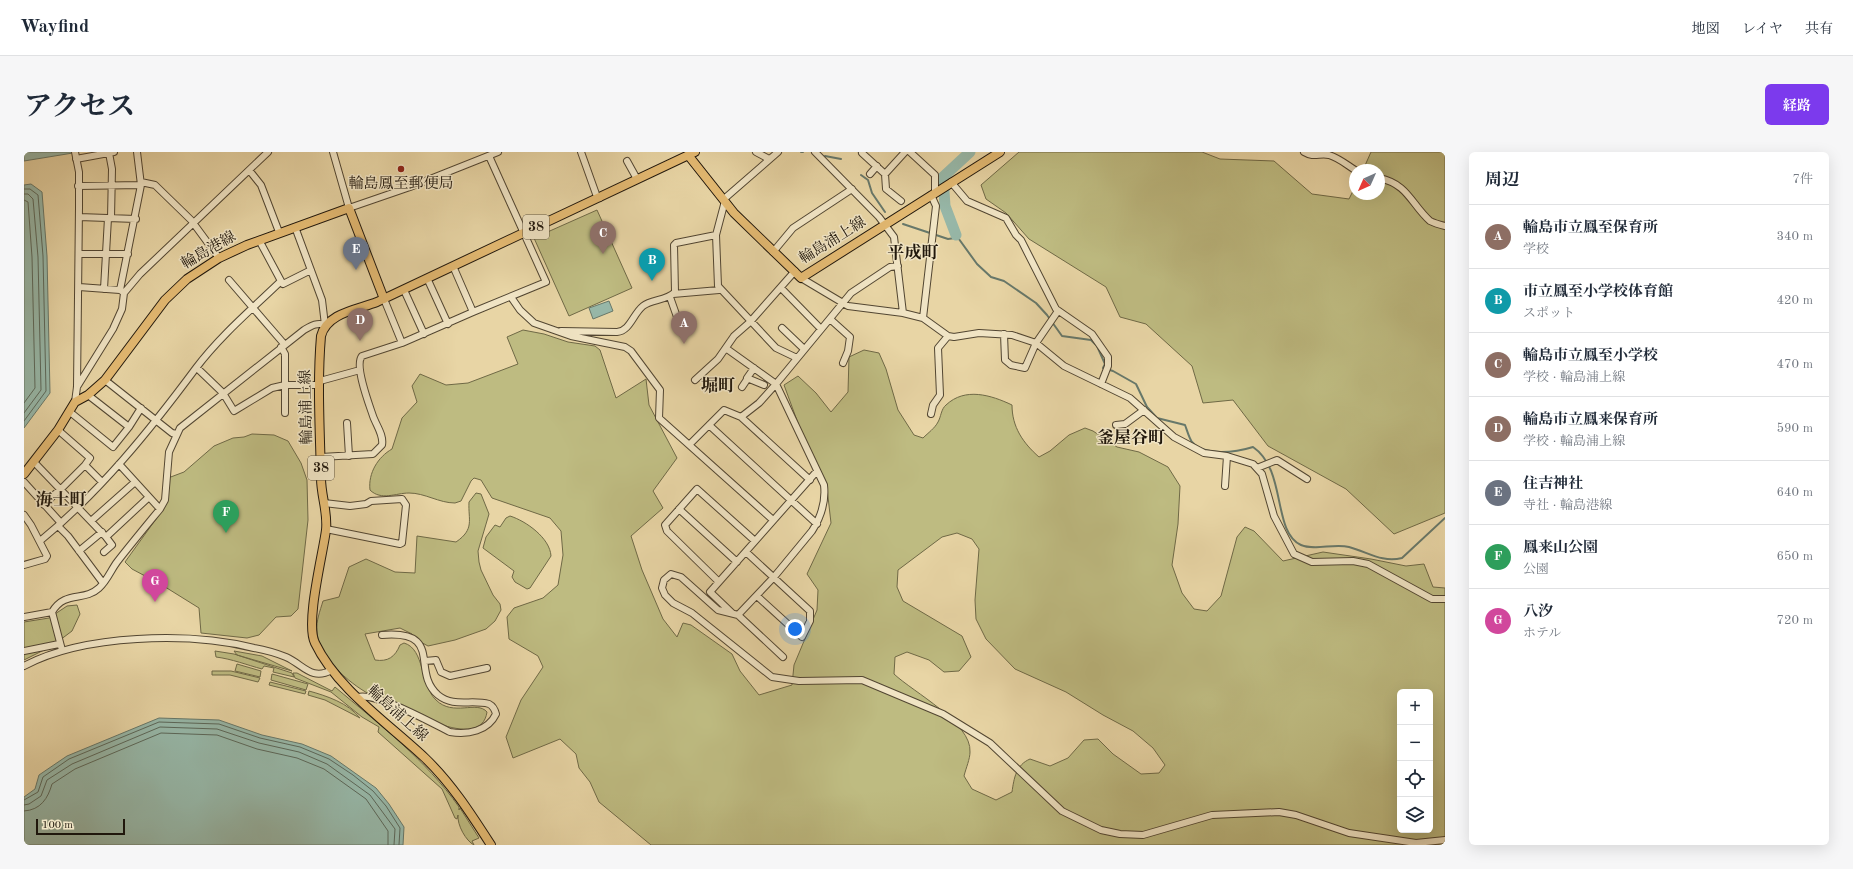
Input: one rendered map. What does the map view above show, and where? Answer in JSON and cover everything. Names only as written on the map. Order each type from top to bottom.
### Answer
[{"type":"main road","name":"輪島浦上線","points":[[491,845],[447,781],[425,758],[358,697],[332,670],[315,644],[312,630],[326,529],[321,480],[320,383],[321,336],[325,325],[333,318],[404,290],[600,198],[690,153],[724,200],[773,252],[801,278],[1000,152]]},
{"type":"main road","name":"輪島港線","points":[[75,402],[88,395],[105,380],[165,300],[187,279],[219,258],[259,240],[349,208]]},
{"type":"main road","points":[[349,208],[384,299]]},
{"type":"main road","points":[[24,474],[58,430],[75,402]]},
{"type":"street","points":[[75,402],[77,387],[79,287],[79,172],[75,155],[112,152],[112,186],[104,289]]},
{"type":"street","points":[[77,387],[113,329],[122,309],[122,292],[128,254],[136,219],[141,183],[137,152]]},
{"type":"street","points":[[122,292],[192,223],[268,152]]},
{"type":"street","points":[[332,152],[349,208],[415,186],[498,152]]},
{"type":"street","points":[[478,152],[480,159]]},
{"type":"street","points":[[581,152],[596,194],[600,198]]},
{"type":"street","points":[[756,152],[769,159]]},
{"type":"street","points":[[777,152],[724,200],[716,235],[719,290],[776,348],[797,358]]},
{"type":"street","points":[[815,152],[852,189],[894,237],[903,313]]},
{"type":"street","points":[[885,174],[905,152]]},
{"type":"street","points":[[910,152],[935,175],[934,193],[936,206],[934,232],[923,318]]},
{"type":"street","points":[[917,158],[922,152]]},
{"type":"street","points":[[1304,152],[1312,156],[1332,156],[1349,166]]},
{"type":"street","points":[[862,153],[885,174],[886,189],[901,201]]},
{"type":"street","points":[[321,457],[376,453],[381,447],[383,441],[373,417],[360,370],[359,360],[362,356],[402,343],[546,282],[489,156]]},
{"type":"street","points":[[627,161],[637,179]]},
{"type":"street","points":[[870,174],[876,166]]},
{"type":"street","points":[[249,170],[261,185],[279,232]]},
{"type":"street","points":[[1385,179],[1401,186],[1431,221],[1445,226]]},
{"type":"street","points":[[951,182],[967,201],[1006,218],[1016,236],[1021,240],[1058,312],[1092,334],[1108,357],[1107,369],[1101,384]]},
{"type":"street","points":[[78,186],[112,186],[141,183],[155,185],[191,220],[219,258]]},
{"type":"street","points":[[773,252],[793,228],[852,189]]},
{"type":"street","points":[[79,217],[136,219]]},
{"type":"street","points":[[62,650],[59,644],[52,612],[55,606],[64,600],[91,593],[103,583],[117,562],[160,509],[165,500],[169,452],[176,434],[184,423],[308,327],[320,323],[325,325],[322,300],[295,226]]},
{"type":"street","points":[[671,295],[675,292],[674,245],[676,243],[716,235]]},
{"type":"street","points":[[259,240],[282,284],[311,270]]},
{"type":"street","points":[[79,254],[128,254]]},
{"type":"street","points":[[453,266],[473,312]]},
{"type":"street","points":[[741,417],[759,403],[776,384],[830,319],[842,302],[851,293],[890,267],[898,266]]},
{"type":"street","points":[[694,380],[715,362],[726,349],[734,336],[750,322],[795,271]]},
{"type":"street","points":[[427,278],[448,324]]},
{"type":"street","points":[[801,278],[848,306],[903,313],[923,318],[948,336],[954,337],[979,333],[1004,334],[1012,335],[1036,343],[1064,366],[1130,398],[1174,436],[1186,443],[1204,453],[1227,456],[1253,464],[1262,474],[1274,516],[1294,554],[1312,562],[1353,561],[1368,564],[1432,599],[1445,599]]},
{"type":"street","points":[[229,280],[283,346],[285,354],[285,412]]},
{"type":"street","points":[[40,541],[78,507],[119,464],[157,420],[196,368],[281,281]]},
{"type":"street","points":[[79,287],[122,292]]},
{"type":"street","points":[[781,288],[821,329]]},
{"type":"street","points":[[404,290],[424,334]]},
{"type":"street","points":[[559,332],[563,330],[620,332],[626,328],[644,305],[671,295],[719,290]]},
{"type":"street","points":[[671,295],[683,334]]},
{"type":"street","points":[[511,297],[520,310],[534,323],[559,332],[625,347],[631,351],[660,390],[659,418],[773,520]]},
{"type":"street","points":[[384,299],[402,343]]},
{"type":"street","points":[[1004,334],[1005,360],[1011,365],[1025,368],[1036,343],[1050,321],[1058,312]]},
{"type":"street","points":[[830,319],[850,338],[848,351],[843,363]]},
{"type":"street","points":[[782,328],[804,349]]},
{"type":"street","points":[[931,414],[933,405],[940,395],[938,348],[948,336]]},
{"type":"street","points":[[726,349],[776,384],[824,485],[826,497],[817,524],[757,596],[735,614],[723,612],[714,607],[681,577],[671,574],[664,580],[662,588],[668,598],[692,613],[772,677],[799,681],[862,680],[943,714],[990,743],[1062,811],[1101,830],[1120,834],[1143,836],[1212,815],[1279,812],[1296,815],[1349,833],[1416,843],[1445,840]]},
{"type":"street","points":[[196,368],[223,393],[234,410],[270,389],[284,385],[320,383],[360,370]]},
{"type":"street","points":[[742,387],[754,368]]},
{"type":"street","points":[[748,378],[764,385]]},
{"type":"street","points":[[105,380],[176,434]]},
{"type":"street","points":[[88,395],[129,427]]},
{"type":"street","points":[[70,412],[112,447],[129,427],[141,408]]},
{"type":"street","points":[[689,445],[724,410],[741,417],[810,480]]},
{"type":"street","points":[[1116,425],[1125,424],[1144,410]]},
{"type":"street","points":[[347,423],[349,456]]},
{"type":"street","points":[[709,425],[817,524]]},
{"type":"street","points":[[44,505],[91,458],[58,430]]},
{"type":"street","points":[[1225,486],[1223,468],[1227,456]]},
{"type":"street","points":[[1257,468],[1277,460],[1307,479]]},
{"type":"street","points":[[34,462],[78,507],[112,545],[104,552]]},
{"type":"street","points":[[119,464],[160,509]]},
{"type":"street","points":[[85,465],[102,482]]},
{"type":"street","points":[[783,657],[710,592],[817,471]]},
{"type":"street","points":[[24,482],[60,524],[103,583]]},
{"type":"street","points":[[91,521],[135,482]]},
{"type":"street","points":[[719,582],[666,531],[665,525],[679,509],[697,489],[755,541]]},
{"type":"street","points":[[79,551],[104,535],[149,497]]},
{"type":"street","points":[[324,503],[350,506],[366,504],[371,501],[402,499],[406,505],[402,542],[400,544],[326,529]]},
{"type":"street","points":[[679,509],[737,562]]},
{"type":"street","points":[[24,515],[40,541],[46,558],[24,565]]},
{"type":"street","points":[[24,528],[31,525]]},
{"type":"street","points":[[746,552],[810,611],[810,621],[802,637],[757,596]]},
{"type":"street","points":[[24,617],[52,612]]},
{"type":"street","points":[[358,697],[363,696],[380,700],[450,732],[458,733],[477,730],[487,726],[491,722],[496,712],[489,704],[457,703],[438,694],[429,683],[421,648],[412,638],[398,634],[382,635]]},
{"type":"street","points":[[24,666],[62,650],[145,638],[175,638],[241,644],[287,658],[312,673],[320,674],[332,670]]},
{"type":"street","points":[[24,650],[59,644]]},
{"type":"street","points":[[425,661],[436,660],[441,672],[450,676],[487,668]]},
{"type":"shaded area","points":[[1019,152],[1202,152],[1220,159],[1274,161],[1312,194],[1349,200],[1385,200],[1385,164],[1366,164],[1371,152],[1445,152],[1445,513],[1394,534],[1346,489],[1268,446],[1233,400],[1203,403],[1192,366],[1146,324],[1120,317],[1106,287],[1029,239],[1006,213],[986,199],[981,185]]},
{"type":"shaded area","points":[[597,210],[632,288],[569,316],[534,238]]},
{"type":"shaded area","points":[[523,330],[544,334],[568,342],[595,346],[600,350],[616,398],[646,379],[649,405],[677,458],[653,491],[663,508],[631,536],[642,570],[663,619],[677,637],[683,623],[691,625],[732,654],[740,671],[759,695],[792,685],[794,665],[817,610],[818,590],[807,574],[831,523],[827,488],[802,434],[784,385],[798,376],[816,393],[831,412],[848,392],[849,357],[864,350],[879,353],[886,369],[898,410],[914,435],[923,438],[937,424],[944,407],[953,399],[970,394],[978,394],[996,398],[1012,405],[1016,427],[1023,440],[1039,457],[1050,451],[1069,435],[1085,428],[1093,431],[1117,447],[1139,452],[1168,467],[1180,486],[1178,524],[1172,565],[1182,593],[1194,609],[1207,611],[1221,596],[1237,537],[1245,527],[1254,531],[1283,561],[1323,552],[1406,566],[1424,564],[1433,587],[1445,588],[1445,845],[651,845],[599,802],[590,782],[579,768],[576,754],[560,739],[513,758],[506,737],[521,700],[543,667],[538,656],[509,639],[507,617],[514,608],[543,598],[558,585],[563,555],[561,531],[550,518],[492,498],[481,480],[474,478],[461,501],[455,503],[449,503],[415,493],[384,496],[370,490],[372,472],[375,466],[382,456],[392,449],[402,418],[417,402],[412,386],[420,374],[446,385],[468,383],[518,364],[507,337]],"holes":[[[957,533],[972,539],[979,549],[975,600],[976,619],[986,639],[1015,669],[1066,692],[1103,715],[1133,731],[1153,748],[1165,765],[1159,773],[1141,774],[1113,754],[1098,739],[1084,740],[1068,758],[1050,766],[1030,759],[1025,762],[1016,772],[1012,792],[996,800],[972,789],[964,776],[969,761],[970,752],[968,741],[962,730],[940,709],[894,674],[895,657],[907,652],[929,660],[944,672],[959,671],[971,657],[962,636],[903,601],[897,587],[898,570],[942,537]]]},
{"type":"shaded area","points":[[252,434],[274,435],[288,441],[301,463],[307,480],[308,520],[298,609],[291,616],[276,617],[259,635],[247,638],[201,633],[199,608],[162,585],[132,569],[125,562],[156,519],[166,500],[168,478],[184,472],[214,446],[233,438],[244,437]]},
{"type":"shaded area","points":[[476,493],[481,494],[489,514],[478,551],[481,570],[493,595],[500,604],[501,610],[495,621],[486,629],[455,640],[428,646],[417,640],[412,634],[400,628],[365,634],[375,660],[390,658],[396,653],[400,645],[404,643],[411,647],[416,652],[427,686],[436,700],[443,705],[457,708],[477,707],[487,712],[482,724],[471,729],[456,728],[439,724],[380,697],[379,692],[374,691],[369,694],[361,689],[344,676],[329,659],[319,641],[317,624],[323,601],[339,597],[349,567],[366,559],[395,572],[415,573],[417,536],[456,542],[466,533],[469,524],[469,502]]},
{"type":"shaded area","points":[[510,516],[530,526],[542,537],[550,549],[551,556],[530,588],[527,589],[515,582],[512,577],[514,571],[483,548],[486,537],[495,525],[500,527],[506,518]]},
{"type":"shaded area","points":[[77,605],[80,614],[72,631],[52,646],[24,660],[24,622],[49,618],[67,606]]},
{"type":"shaded area","points":[[215,651],[234,654],[292,673],[294,677],[273,672],[274,668],[264,666],[262,669],[216,657]]},
{"type":"shaded area","points":[[234,651],[262,656],[292,671],[237,655]]},
{"type":"shaded area","points":[[237,664],[261,671],[260,677],[235,671]]},
{"type":"shaded area","points":[[212,671],[231,671],[260,678],[258,682],[230,675],[212,675]]},
{"type":"shaded area","points":[[293,673],[297,673],[332,691],[335,687],[417,758],[446,790],[459,807],[459,810],[460,808],[479,838],[472,841],[474,845],[468,840],[463,832],[459,823],[458,815],[457,819],[455,818],[442,789],[378,732],[379,727],[362,717],[331,692],[295,678]]},
{"type":"shaded area","points":[[272,674],[308,684],[306,690],[271,680]]},
{"type":"shaded area","points":[[270,682],[306,691],[305,694],[269,685]]},
{"type":"shaded area","points":[[309,691],[343,704],[350,708],[360,718],[325,700],[308,695]]},
{"type":"water","points":[[24,152],[79,152],[24,161]]},
{"type":"water","points":[[31,184],[42,192],[47,256],[50,393],[24,428],[24,185]]},
{"type":"water","points":[[609,301],[613,311],[593,319],[589,308]]},
{"type":"water","points":[[159,718],[219,720],[262,735],[302,744],[331,756],[376,788],[389,804],[404,827],[403,845],[24,845],[24,797],[35,789],[39,775],[67,756]]},
{"type":"waterway","points":[[956,235],[945,206],[943,177],[970,152]]},
{"type":"waterway","points":[[825,156],[841,159]]},
{"type":"waterway","points":[[861,175],[868,180],[872,193],[885,212]]},
{"type":"waterway","points":[[903,224],[948,239],[955,238],[956,235],[977,264],[991,277],[1004,281],[1036,303],[1047,315],[1062,336],[1091,340],[1097,346],[1105,364],[1103,368],[1113,371],[1136,384],[1147,407],[1157,418],[1185,425],[1192,442],[1198,447],[1205,450],[1221,452],[1230,452],[1253,447],[1264,457],[1271,470],[1286,527],[1292,538],[1301,545],[1306,547],[1343,546],[1381,558],[1402,558],[1445,518]]},
{"type":"place","name":"輪島鳳至郵便局","points":[[401,169]]},
{"type":"place","name":"輪島市立鳳至小学校","points":[[603,254]]},
{"type":"place","name":"住吉神社","points":[[356,270]]},
{"type":"place","name":"市立鳳至小学校体育館","points":[[652,281]]},
{"type":"place","name":"輪島市立鳳来保育所","points":[[360,341]]},
{"type":"place","name":"輪島市立鳳至保育所","points":[[684,344]]},
{"type":"place","name":"鳳来山公園","points":[[226,533]]},
{"type":"place","name":"八汐","points":[[155,602]]},
{"type":"district","name":"平成町","points":[[913,253]]},
{"type":"district","name":"堀町","points":[[718,386]]},
{"type":"district","name":"釜屋谷町","points":[[1131,438]]},
{"type":"district","name":"海士町","points":[[61,500]]}]
